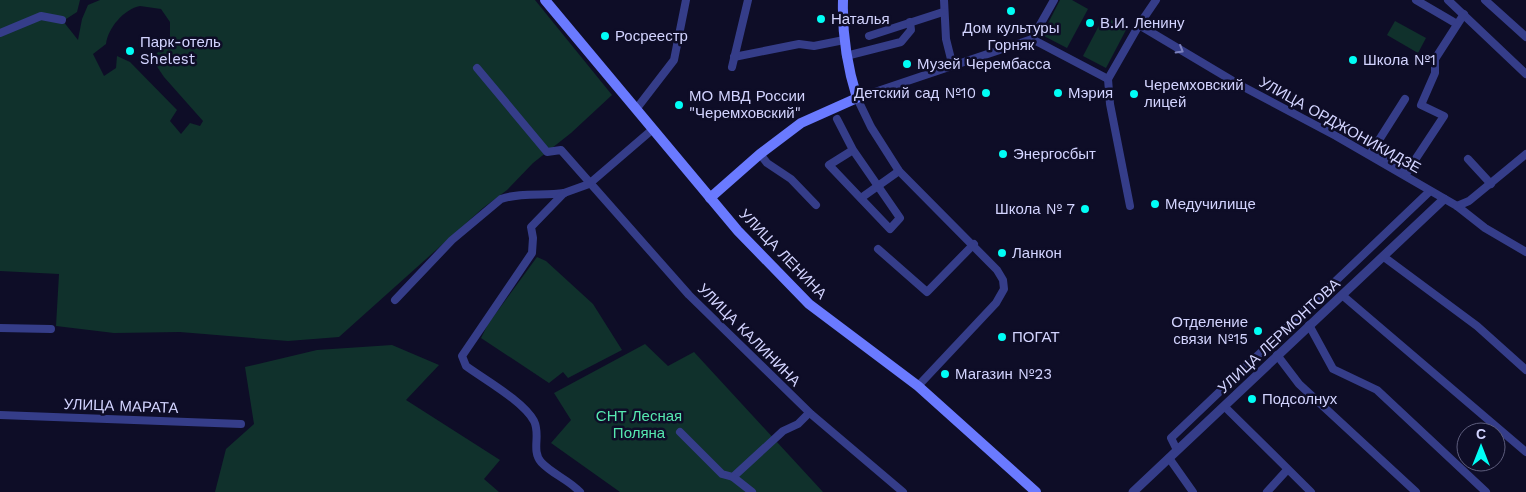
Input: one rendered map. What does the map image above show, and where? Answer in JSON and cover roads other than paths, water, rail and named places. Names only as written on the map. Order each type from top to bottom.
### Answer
[{"type":"main road","name":"УЛИЦА ЛЕНИНА","points":[[546,0],[738,231],[809,304],[918,386],[1036,492]]},
{"type":"main road","points":[[710,198],[760,154],[801,123],[825,110],[857,98],[846,56],[843,0]]},
{"type":"street","points":[[636,108],[674,60],[686,0]]},
{"type":"street","points":[[732,67],[748,0]]},
{"type":"street","points":[[944,0],[943,12],[946,39],[953,67]]},
{"type":"street","points":[[918,386],[996,303],[1004,290],[1002,280],[997,270],[974,244],[899,171],[871,128],[857,98],[1032,39],[1054,0]]},
{"type":"street","points":[[1130,206],[1110,104],[1108,79],[1138,24],[1156,0]]},
{"type":"street","points":[[1416,0],[1457,24]]},
{"type":"street","points":[[1448,0],[1526,74]]},
{"type":"street","points":[[1485,0],[1526,37]]},
{"type":"street","points":[[869,36],[943,12]]},
{"type":"street","points":[[1405,99],[1372,151],[1406,173],[1444,116],[1421,105],[1435,73],[1435,59],[1464,14]]},
{"type":"street","points":[[0,33],[41,16],[62,20]]},
{"type":"street","points":[[846,56],[901,42],[911,30],[910,22]]},
{"type":"street","name":"УЛИЦА ОРДЖОНИКИДЗЕ","points":[[1138,24],[1247,89],[1344,142],[1406,173],[1430,191],[1457,206],[1485,228],[1526,252]]},
{"type":"street","points":[[1032,39],[1108,79]]},
{"type":"street","points":[[734,57],[799,44],[814,46],[844,40]]},
{"type":"street","name":"УЛИЦА КАЛИНИНА","points":[[477,68],[547,152],[561,150],[589,184],[689,295],[809,413],[903,492]]},
{"type":"street","points":[[837,119],[853,150],[900,218],[890,229],[829,165],[853,150]]},
{"type":"street","points":[[395,300],[452,240],[501,199],[510,196],[564,193],[589,184],[653,129]]},
{"type":"street","points":[[760,154],[767,163],[791,180],[816,205]]},
{"type":"street","points":[[1457,206],[1469,201],[1526,154]]},
{"type":"street","points":[[1468,159],[1491,184]]},
{"type":"street","points":[[861,198],[899,171]]},
{"type":"street","points":[[1178,450],[1170,438],[1430,191]]},
{"type":"street","points":[[564,193],[531,228],[533,238],[532,253],[462,356],[466,366],[525,409],[536,427],[536,453],[542,462],[571,482],[580,492]]},
{"type":"street","name":"УЛИЦА ЛЕРМОНТОВА","points":[[1133,492],[1444,199]]},
{"type":"street","points":[[878,249],[928,292],[974,244]]},
{"type":"street","points":[[1384,257],[1477,326],[1526,370]]},
{"type":"street","points":[[1342,295],[1526,452]]},
{"type":"street","points":[[1310,325],[1333,369],[1377,390],[1486,492]]},
{"type":"street","points":[[0,328],[51,329]]},
{"type":"street","points":[[1278,355],[1299,384],[1416,492]]},
{"type":"street","points":[[1225,407],[1287,470],[1312,492]]},
{"type":"street","points":[[733,477],[783,431],[798,424],[809,413]]},
{"type":"street","name":"УЛИЦА МАРАТА","points":[[0,415],[241,424]]},
{"type":"street","points":[[680,432],[722,474],[733,477],[752,492]]},
{"type":"street","points":[[1169,458],[1193,492]]},
{"type":"street","points":[[1267,492],[1287,470]]},
{"type":"place","name":"Дом культуры Горняк","points":[[1011,11]]},
{"type":"place","name":"Наталья","points":[[821,19]]},
{"type":"place","name":"В.И. Ленину","points":[[1090,23]]},
{"type":"place","name":"Росреестр","points":[[605,36]]},
{"type":"place","name":"Парк-отель Shelest","points":[[130,51]]},
{"type":"place","name":"Школа №1","points":[[1353,60]]},
{"type":"place","name":"Музей Черембасса","points":[[907,64]]},
{"type":"place","name":"Детский сад №10","points":[[986,93]]},
{"type":"place","name":"Мэрия","points":[[1058,93]]},
{"type":"place","name":"Черемховский лицей","points":[[1134,94]]},
{"type":"place","name":"МО МВД России \"Черемховский\"","points":[[679,105]]},
{"type":"place","name":"Энергосбыт","points":[[1003,154]]},
{"type":"place","name":"Медучилище","points":[[1155,204]]},
{"type":"place","name":"Школа № 7","points":[[1085,209]]},
{"type":"place","name":"Ланкон","points":[[1002,253]]},
{"type":"place","name":"Отделение связи №15","points":[[1258,331]]},
{"type":"place","name":"ПОГАТ","points":[[1002,337]]},
{"type":"place","name":"Магазин №23","points":[[945,374]]},
{"type":"place","name":"Подсолнух","points":[[1252,399]]},
{"type":"park label","name":"СНТ Лесная Поляна","points":[[639,424]]}]
